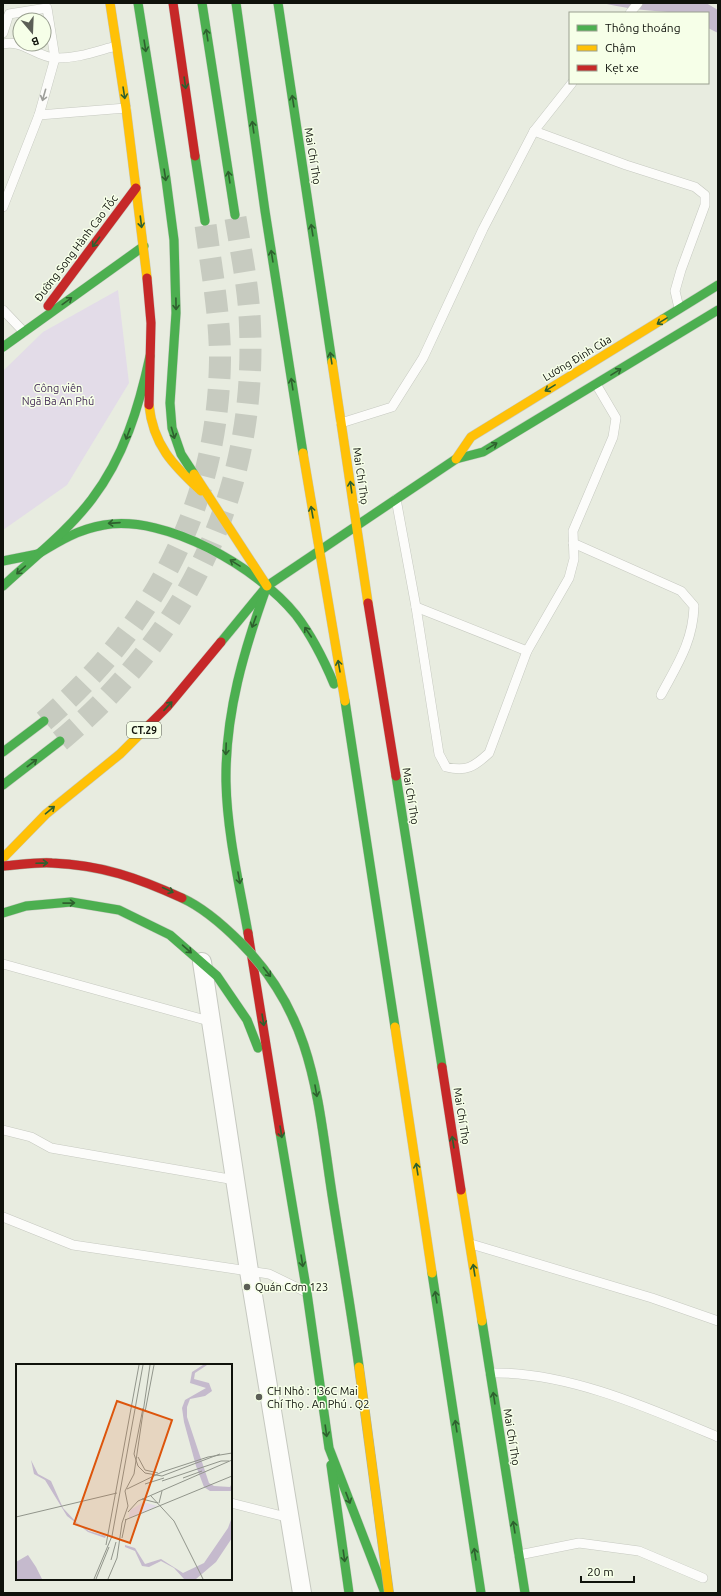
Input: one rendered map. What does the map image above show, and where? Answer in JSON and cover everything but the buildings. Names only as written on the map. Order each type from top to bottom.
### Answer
[{"type":"main road","points":[[110,3],[126,108],[150,303],[148,401],[152,427],[158,441],[172,464],[212,501]]},
{"type":"main road","points":[[138,3],[170,204],[173,242],[176,320],[170,426],[181,454],[267,586]]},
{"type":"main road","points":[[173,3],[205,221]]},
{"type":"main road","points":[[202,3],[235,215]]},
{"type":"main road","points":[[236,3],[265,211],[319,551],[348,718],[481,1593]]},
{"type":"main road","name":"Mai Chí Thọ","points":[[278,3],[356,526],[525,1593]]},
{"type":"main road","name":"Đường Song Hành Cao Tốc","points":[[36,323],[136,188]]},
{"type":"main road","name":"Đường Song Hành Cao Tốc","points":[[4,345],[144,246]]},
{"type":"main road","name":"Lương Định Của","points":[[267,586],[456,458],[471,437],[680,310],[718,285]]},
{"type":"main road","name":"Lương Định Của","points":[[456,458],[483,452],[718,310]]},
{"type":"main road","points":[[3,586],[38,554],[92,499],[109,474],[133,420],[150,356]]},
{"type":"main road","points":[[3,561],[38,554],[58,540],[86,528],[104,524],[135,523],[165,529],[189,539],[235,563],[267,586],[288,606],[315,642],[348,718]]},
{"type":"main road","points":[[267,586],[247,642],[230,709],[226,738],[228,814],[307,1293],[349,1593]]},
{"type":"main road","name":"CT.29","points":[[3,858],[46,814],[120,754],[168,707],[267,586]]},
{"type":"main road","points":[[3,752],[44,721]]},
{"type":"main road","points":[[3,785],[60,741]]},
{"type":"main road","points":[[3,866],[51,862],[97,867],[129,874],[177,894],[219,922],[238,939],[266,972],[284,998],[305,1044],[317,1093],[360,1374],[389,1593]]},
{"type":"main road","points":[[3,913],[26,906],[72,902],[119,910],[170,935],[217,976],[247,1020],[275,1094]]},
{"type":"main road","points":[[329,1448],[385,1593]]},
{"type":"street","points":[[202,962],[249,1271],[302,1593]]},
{"type":"lane","points":[[631,12],[638,3]]},
{"type":"lane","points":[[3,33],[9,14],[47,8],[55,58],[39,115],[3,207]]},
{"type":"lane","points":[[3,44],[17,44],[38,54],[55,58],[76,56],[116,46]]},
{"type":"lane","points":[[341,423],[392,407],[423,358],[483,229],[534,131],[571,84]]},
{"type":"lane","points":[[39,115],[126,108]]},
{"type":"lane","points":[[534,131],[626,165],[695,188],[705,195],[705,205],[680,270],[675,291],[680,310]]},
{"type":"lane","points":[[3,310],[24,332]]},
{"type":"lane","points":[[396,498],[416,607],[439,754],[446,767],[460,771],[477,764],[489,753],[527,651],[569,578],[574,559],[573,532],[613,438],[616,418],[596,384]]},
{"type":"lane","points":[[573,543],[681,591],[694,606],[694,623],[688,645],[661,695]]},
{"type":"lane","points":[[416,607],[527,651]]},
{"type":"lane","points":[[3,964],[210,1021]]},
{"type":"lane","points":[[3,1130],[31,1136],[51,1148],[235,1180]]},
{"type":"lane","points":[[3,1217],[73,1245],[269,1274],[307,1293]]},
{"type":"lane","points":[[469,1243],[652,1298],[718,1320]]},
{"type":"lane","points":[[490,1373],[507,1373],[572,1383],[664,1414],[718,1437]]},
{"type":"lane","points":[[232,1502],[290,1518]]},
{"type":"lane","points":[[519,1555],[579,1543],[640,1551],[703,1578]]},
{"type":"green space","name":"Công viên Ngã Ba An Phú","points":[[118,290],[129,383],[67,485],[3,530],[3,371],[43,332]]},
{"type":"shaded area","points":[[602,3],[706,3],[718,10],[718,33],[709,28],[709,12],[668,12],[628,8]]},
{"type":"tunnel","points":[[60,741],[105,700],[144,655],[178,607],[205,556],[226,503],[241,446],[249,387],[250,326],[248,298],[235,215]]},
{"type":"tunnel","points":[[44,721],[83,684],[118,645],[148,604],[172,560],[192,513],[207,465],[216,414],[220,360],[217,307],[205,221]]},
{"type":"traffic: fast","points":[[138,3],[166,179],[174,240],[176,313],[170,403],[172,428],[181,454],[194,474]]},
{"type":"traffic: fast","points":[[202,3],[235,215]]},
{"type":"traffic: fast","points":[[236,3],[265,211],[303,453]]},
{"type":"traffic: fast","points":[[278,3],[332,362]]},
{"type":"traffic: fast","points":[[195,156],[205,221]]},
{"type":"traffic: fast","points":[[3,347],[144,246]]},
{"type":"traffic: fast","points":[[663,319],[718,285]]},
{"type":"traffic: fast","points":[[319,551],[456,459],[483,452],[718,310]]},
{"type":"traffic: fast","points":[[3,586],[72,523],[103,483],[122,449],[129,431],[141,394],[150,356]]},
{"type":"traffic: fast","points":[[38,554],[62,540],[86,529],[104,525],[128,524],[155,528],[182,536],[209,548],[235,563],[259,580],[279,597],[296,615],[307,631],[322,657],[334,684]]},
{"type":"traffic: fast","points":[[221,642],[267,586],[319,551]]},
{"type":"traffic: fast","points":[[3,561],[38,554]]},
{"type":"traffic: fast","points":[[248,933],[234,858],[229,820],[226,782],[227,756],[232,707],[244,658],[267,586]]},
{"type":"traffic: fast","points":[[345,701],[395,1027]]},
{"type":"traffic: fast","points":[[3,752],[44,721]]},
{"type":"traffic: fast","points":[[3,785],[60,741]]},
{"type":"traffic: fast","points":[[396,776],[442,1067]]},
{"type":"traffic: fast","points":[[182,898],[206,912],[220,924],[240,942],[265,970],[283,999],[298,1028],[308,1059],[322,1124],[359,1367]]},
{"type":"traffic: fast","points":[[3,913],[26,906],[71,902],[119,910],[170,935],[217,976],[247,1020],[258,1048]]},
{"type":"traffic: fast","points":[[280,1132],[307,1293],[329,1448],[385,1593]]},
{"type":"traffic: fast","points":[[432,1273],[481,1593]]},
{"type":"traffic: fast","points":[[482,1321],[525,1593]]},
{"type":"traffic: fast","points":[[331,1465],[349,1593]]},
{"type":"traffic: slow","points":[[110,3],[126,108],[147,278]]},
{"type":"traffic: slow","points":[[456,459],[471,437],[663,319]]},
{"type":"traffic: slow","points":[[332,362],[368,603]]},
{"type":"traffic: slow","points":[[149,405],[155,432],[166,453],[173,463],[201,491]]},
{"type":"traffic: slow","points":[[303,453],[345,701]]},
{"type":"traffic: slow","points":[[194,474],[267,586]]},
{"type":"traffic: slow","points":[[3,858],[46,814],[120,754],[150,724]]},
{"type":"traffic: slow","points":[[395,1027],[432,1273]]},
{"type":"traffic: slow","points":[[461,1190],[482,1321]]},
{"type":"traffic: slow","points":[[359,1367],[389,1593]]},
{"type":"traffic: jam","points":[[173,3],[195,156]]},
{"type":"traffic: jam","points":[[48,306],[136,188]]},
{"type":"traffic: jam","points":[[147,278],[151,323],[149,405]]},
{"type":"traffic: jam","points":[[368,603],[396,776]]},
{"type":"traffic: jam","points":[[150,724],[167,707],[221,642]]},
{"type":"traffic: jam","points":[[3,866],[34,863],[87,866],[150,884],[182,898]]},
{"type":"traffic: jam","points":[[248,933],[280,1132]]},
{"type":"traffic: jam","points":[[442,1067],[461,1190]]},
{"type":"place","name":"Quán Cơm 123","points":[[247,1287]]},
{"type":"place","name":"CH Nhỏ : 136C Mai Chí Thọ . An Phú . Q2","points":[[259,1397]]}]
